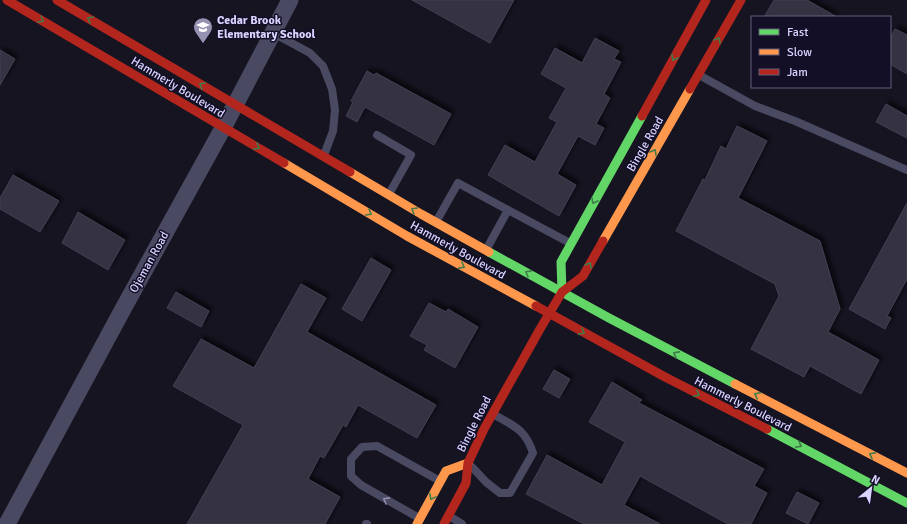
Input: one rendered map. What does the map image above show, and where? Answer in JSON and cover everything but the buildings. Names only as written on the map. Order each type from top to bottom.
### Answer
[{"type":"main road","name":"Hammerly Boulevard","points":[[7,0],[408,236],[665,377],[850,468],[907,502]]},
{"type":"main road","name":"Hammerly Boulevard","points":[[57,0],[389,195],[486,250],[616,322],[858,451],[907,473]]},
{"type":"main road","name":"Bingle Road","points":[[562,292],[560,262],[664,82],[706,0]]},
{"type":"main road","name":"Bingle Road","points":[[446,520],[466,483],[468,463],[492,413],[548,314],[562,292],[583,276],[684,93],[698,74],[741,0]]},
{"type":"main road","name":"Bingle Road","points":[[419,521],[446,471],[468,463]]},
{"type":"street","name":"Ojeman Road","points":[[7,524],[236,104],[290,0]]},
{"type":"lane","points":[[273,33],[310,53],[323,66],[332,89],[335,110],[333,131],[323,156]]},
{"type":"lane","points":[[698,74],[755,106],[795,121],[907,170]]},
{"type":"lane","points":[[377,135],[411,155],[389,195]]},
{"type":"lane","points":[[436,222],[458,183],[571,243]]},
{"type":"lane","points":[[486,250],[508,210]]},
{"type":"lane","points":[[468,463],[486,482],[500,493],[510,493],[533,453],[530,442],[521,431],[492,413]]},
{"type":"lane","points":[[419,521],[361,485],[351,476],[351,459],[362,446],[377,446],[440,481]]},
{"type":"lane","points":[[446,520],[462,524]]},
{"type":"traffic: fast","points":[[562,292],[561,262],[642,116]]},
{"type":"traffic: fast","points":[[489,252],[609,318],[735,384]]},
{"type":"traffic: fast","points":[[767,429],[907,503]]},
{"type":"traffic: slow","points":[[603,241],[690,89]]},
{"type":"traffic: slow","points":[[284,163],[407,236],[536,306]]},
{"type":"traffic: slow","points":[[350,172],[489,252]]},
{"type":"traffic: slow","points":[[735,384],[907,473]]},
{"type":"traffic: slow","points":[[417,524],[446,471],[468,463]]},
{"type":"traffic: jam","points":[[7,0],[284,163]]},
{"type":"traffic: jam","points":[[57,0],[350,172]]},
{"type":"traffic: jam","points":[[642,116],[706,0]]},
{"type":"traffic: jam","points":[[690,89],[741,0]]},
{"type":"traffic: jam","points":[[444,524],[466,483],[468,463],[484,429],[540,329],[562,292],[583,276],[603,241]]},
{"type":"traffic: jam","points":[[536,306],[665,377],[767,429]]},
{"type":"place","name":"Cedar Brook Elementary School","points":[[203,44]]}]
